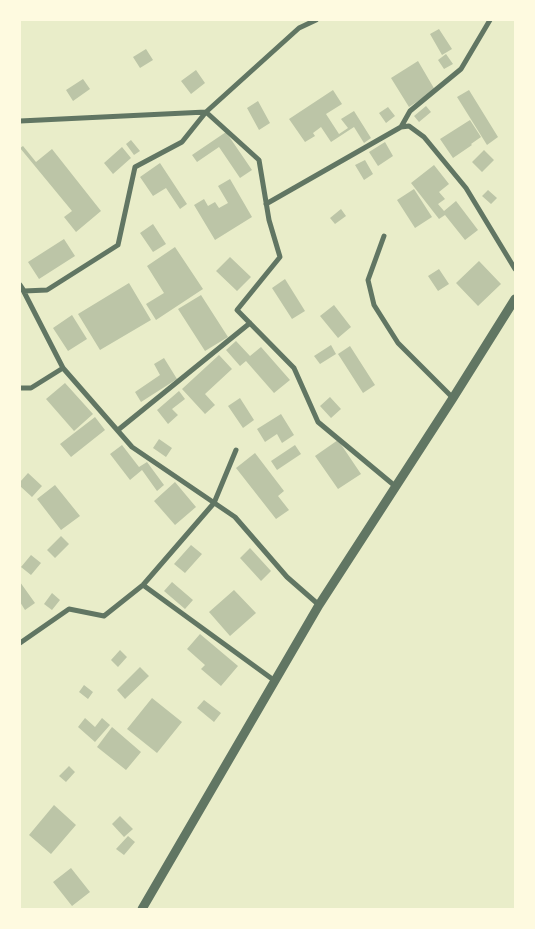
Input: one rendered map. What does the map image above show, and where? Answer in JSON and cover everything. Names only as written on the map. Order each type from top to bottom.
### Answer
[{"type":"street","points":[[22,290],[47,290],[118,245],[135,167],[182,142],[206,112],[299,28],[316,20]]},
{"type":"street","points":[[266,204],[401,126],[410,111],[461,69],[490,20]]},
{"type":"street","points":[[20,121],[206,112],[259,160],[269,220],[280,257],[237,310],[294,368],[318,422],[395,486]]},
{"type":"street","points":[[401,126],[409,126],[424,137],[466,188],[515,269]]},
{"type":"street","points":[[384,236],[368,280],[374,305],[398,343],[453,398]]},
{"type":"street","points":[[20,284],[63,368],[132,447],[235,517],[287,577],[319,605]]},
{"type":"street","points":[[142,909],[319,605],[515,299]]},
{"type":"street","points":[[118,430],[250,323]]},
{"type":"street","points":[[20,388],[31,388],[63,368]]},
{"type":"street","points":[[20,644],[69,610],[104,616],[143,585],[214,503],[236,450]]},
{"type":"street","points":[[143,585],[275,681]]},
{"type":"building","points":[[439,29],[452,49],[442,55],[430,34]]},
{"type":"building","points":[[146,49],[153,60],[140,68],[133,57]]},
{"type":"building","points":[[446,54],[453,64],[444,69],[438,60]]},
{"type":"building","points":[[418,61],[435,90],[409,107],[391,78]]},
{"type":"building","points":[[196,70],[205,83],[191,94],[181,81]]},
{"type":"building","points":[[83,79],[90,89],[73,101],[66,90]]},
{"type":"building","points":[[333,90],[342,104],[326,114],[339,134],[348,128],[341,119],[354,111],[371,138],[364,143],[354,127],[331,142],[321,127],[313,133],[315,136],[305,142],[289,119]]},
{"type":"building","points":[[469,90],[498,137],[487,145],[457,97]]},
{"type":"building","points":[[258,101],[270,123],[259,130],[247,108]]},
{"type":"building","points":[[426,106],[431,112],[419,122],[414,116]]},
{"type":"building","points":[[388,107],[395,116],[386,123],[379,113]]},
{"type":"building","points":[[470,120],[481,137],[453,158],[440,139]]},
{"type":"building","points":[[226,132],[252,170],[240,178],[219,147],[197,162],[192,155]]},
{"type":"building","points":[[131,140],[140,151],[134,155],[126,144]]},
{"type":"building","points":[[385,142],[393,156],[378,166],[369,152]]},
{"type":"building","points":[[23,146],[36,162],[52,149],[101,211],[76,232],[64,217],[72,211],[20,148]]},
{"type":"building","points":[[122,147],[131,158],[113,174],[104,163]]},
{"type":"building","points":[[484,150],[494,160],[482,172],[472,162]]},
{"type":"building","points":[[365,160],[373,174],[364,180],[355,165]]},
{"type":"building","points":[[160,163],[187,204],[180,209],[166,188],[153,196],[140,177]]},
{"type":"building","points":[[434,165],[449,184],[439,192],[445,199],[438,204],[444,211],[456,201],[478,230],[465,240],[445,215],[439,219],[411,183]]},
{"type":"building","points":[[230,179],[252,217],[215,240],[194,205],[204,199],[208,206],[215,202],[219,208],[228,203],[218,186]]},
{"type":"building","points":[[414,189],[432,217],[415,228],[397,200]]},
{"type":"building","points":[[488,190],[497,198],[491,204],[482,196]]},
{"type":"building","points":[[341,209],[346,216],[335,224],[330,218]]},
{"type":"building","points":[[153,224],[166,244],[153,252],[140,233]]},
{"type":"building","points":[[64,239],[75,256],[39,279],[28,262]]},
{"type":"building","points":[[175,247],[203,289],[156,320],[146,304],[164,293],[147,266]]},
{"type":"building","points":[[230,257],[251,277],[237,291],[216,271]]},
{"type":"building","points":[[479,261],[501,284],[478,306],[456,283]]},
{"type":"building","points":[[439,269],[449,284],[438,291],[428,276]]},
{"type":"building","points":[[285,279],[305,311],[292,319],[272,288]]},
{"type":"building","points":[[129,283],[151,320],[100,350],[78,314]]},
{"type":"building","points":[[201,295],[228,337],[205,351],[178,309]]},
{"type":"building","points":[[334,305],[351,327],[338,338],[320,316]]},
{"type":"building","points":[[72,315],[87,339],[68,351],[53,328]]},
{"type":"building","points":[[236,341],[250,356],[261,347],[290,380],[274,393],[246,361],[240,366],[226,350]]},
{"type":"building","points":[[331,345],[336,354],[320,364],[314,356]]},
{"type":"building","points":[[350,346],[375,385],[363,393],[338,354]]},
{"type":"building","points":[[219,355],[232,369],[205,394],[215,405],[205,414],[182,389]]},
{"type":"building","points":[[164,358],[177,379],[141,402],[135,392],[160,375],[154,364]]},
{"type":"building","points":[[65,383],[93,414],[74,431],[46,399]]},
{"type":"building","points":[[179,391],[185,399],[172,409],[178,415],[168,424],[157,410]]},
{"type":"building","points":[[330,397],[341,409],[331,418],[320,406]]},
{"type":"building","points":[[240,398],[254,420],[243,428],[228,406]]},
{"type":"building","points":[[281,414],[294,435],[282,443],[277,434],[265,442],[257,429]]},
{"type":"building","points":[[95,417],[105,430],[71,457],[60,444]]},
{"type":"building","points":[[159,439],[172,448],[166,457],[153,448]]},
{"type":"building","points":[[338,440],[361,474],[338,489],[315,456]]},
{"type":"building","points":[[122,445],[139,467],[147,462],[164,485],[157,491],[142,470],[130,480],[110,454]]},
{"type":"building","points":[[295,445],[301,454],[277,470],[271,461]]},
{"type":"building","points":[[255,453],[284,491],[278,496],[289,510],[276,519],[236,468]]},
{"type":"building","points":[[28,473],[42,486],[32,497],[20,486],[20,482]]},
{"type":"building","points":[[175,482],[196,507],[175,525],[154,501]]},
{"type":"building","points":[[55,485],[80,516],[61,530],[37,499]]},
{"type":"building","points":[[61,536],[69,544],[55,558],[47,550]]},
{"type":"building","points":[[191,545],[202,554],[185,573],[174,564]]},
{"type":"building","points":[[250,548],[271,571],[261,581],[240,558]]},
{"type":"building","points":[[31,555],[41,563],[31,575],[21,567]]},
{"type":"building","points":[[20,582],[35,603],[25,610],[20,602]]},
{"type":"building","points":[[172,582],[193,600],[185,609],[164,591]]},
{"type":"building","points":[[234,590],[256,613],[230,636],[209,612]]},
{"type":"building","points":[[52,593],[60,600],[52,610],[44,604]]},
{"type":"building","points":[[200,634],[238,666],[221,686],[201,669],[205,665],[187,649]]},
{"type":"building","points":[[120,650],[127,657],[118,667],[111,660]]},
{"type":"building","points":[[140,667],[149,676],[125,699],[117,690]]},
{"type":"building","points":[[84,685],[93,692],[88,699],[79,692]]},
{"type":"building","points":[[152,698],[182,722],[157,753],[127,729]]},
{"type":"building","points":[[204,700],[221,713],[214,722],[197,708]]},
{"type":"building","points":[[85,718],[95,727],[102,718],[110,725],[95,742],[78,727]]},
{"type":"building","points":[[112,727],[141,752],[126,770],[97,747]]},
{"type":"building","points":[[69,766],[75,772],[66,782],[59,776]]},
{"type":"building","points":[[54,805],[76,825],[51,854],[29,835]]},
{"type":"building","points":[[120,816],[133,829],[124,837],[112,824]]},
{"type":"building","points":[[128,836],[135,842],[124,855],[116,849]]},
{"type":"building","points":[[71,868],[90,892],[72,906],[53,882]]}]
